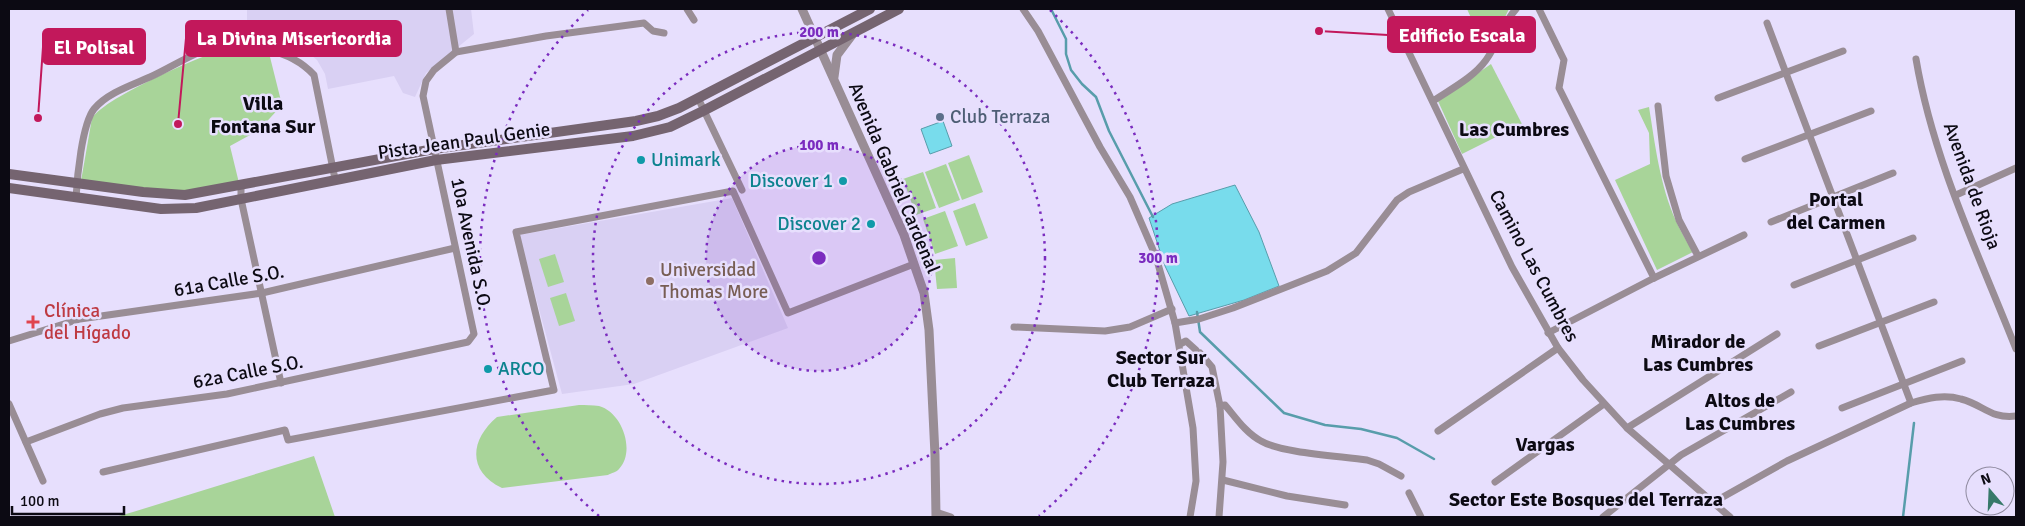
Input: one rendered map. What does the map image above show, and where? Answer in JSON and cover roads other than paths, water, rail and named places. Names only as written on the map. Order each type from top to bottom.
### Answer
[{"type":"main road","name":"Pista Jean Paul Genie","points":[[9,188],[160,209],[196,208],[241,199],[434,149],[636,121],[658,116],[698,98],[870,9]]},
{"type":"main road","name":"Pista Jean Paul Genie","points":[[9,174],[143,192],[185,195],[436,160],[633,136],[670,127],[703,112],[820,48],[899,9]]},
{"type":"street","points":[[449,9],[456,52],[546,36],[644,23],[653,31],[664,33]]},
{"type":"street","points":[[687,9],[694,20]]},
{"type":"street","name":"Avenida Gabriel Cardenal","points":[[802,9],[834,77],[914,264],[924,293],[929,330],[936,515]]},
{"type":"street","points":[[1023,9],[1038,31],[1100,147],[1130,197],[1156,257],[1172,309],[1180,344],[1193,428],[1196,481],[1190,517]]},
{"type":"street","name":"Camino Las Cumbres","points":[[1388,9],[1433,101],[1463,169],[1512,268],[1548,334],[1604,404],[1627,428],[1714,502],[1728,517]]},
{"type":"street","points":[[1433,101],[1466,79],[1486,61],[1504,31],[1509,17],[1516,9]]},
{"type":"street","points":[[1539,9],[1564,60],[1560,88],[1654,278]]},
{"type":"street","points":[[1767,23],[1911,403]]},
{"type":"street","points":[[834,77],[838,55],[846,42],[858,29]]},
{"type":"street","points":[[76,198],[90,116],[95,108],[114,94],[220,45],[237,42],[281,53],[304,64],[314,76],[334,174]]},
{"type":"street","points":[[1718,98],[1843,50]]},
{"type":"street","name":"10a Avenida S.O.","points":[[456,52],[434,70],[426,81],[423,96],[474,334]]},
{"type":"street","name":"Avenida de Rioja","points":[[1916,59],[1922,92],[1956,195],[2016,349]]},
{"type":"street","points":[[698,98],[703,112],[742,190]]},
{"type":"street","points":[[1658,106],[1666,176],[1679,220],[1698,256]]},
{"type":"street","points":[[1745,159],[1871,111]]},
{"type":"street","points":[[1956,195],[2016,168]]},
{"type":"street","points":[[1175,323],[1199,319],[1233,308],[1327,271],[1356,253],[1396,200],[1409,192],[1463,169]]},
{"type":"street","points":[[1771,222],[1892,173]]},
{"type":"street","points":[[241,186],[241,199],[281,383]]},
{"type":"street","points":[[103,472],[285,430],[288,440],[554,390],[516,232],[734,191],[788,313],[914,264]]},
{"type":"street","points":[[1548,334],[1654,278],[1744,235]]},
{"type":"street","points":[[1794,285],[1855,259],[1913,238]]},
{"type":"street","name":"61a Calle S.O.","points":[[9,341],[80,319],[262,293],[455,248]]},
{"type":"street","points":[[1819,346],[1934,302]]},
{"type":"street","points":[[1014,327],[1105,331],[1130,326],[1172,309]]},
{"type":"street","name":"62a Calle S.O.","points":[[26,442],[100,414],[123,408],[227,394],[281,383],[468,342],[474,334]]},
{"type":"street","points":[[1627,428],[1777,334]]},
{"type":"street","points":[[1180,344],[1186,342],[1198,351],[1212,367],[1220,406],[1223,480],[1219,517]]},
{"type":"street","points":[[1438,431],[1558,348]]},
{"type":"street","points":[[1842,408],[1962,361]]},
{"type":"street","points":[[1603,517],[1625,502],[1669,463],[1791,392]]},
{"type":"street","points":[[1714,502],[1787,460],[1911,403],[1931,397],[1962,399],[1997,416],[2016,416]]},
{"type":"street","points":[[9,404],[43,481]]},
{"type":"street","points":[[1495,482],[1604,404]]},
{"type":"street","points":[[1220,406],[1226,405],[1243,426],[1262,442],[1279,447],[1367,460],[1380,464],[1401,476]]},
{"type":"street","points":[[1223,480],[1287,496],[1345,505]]},
{"type":"street","points":[[1409,494],[1421,517]]},
{"type":"street","points":[[936,515],[951,517]]},
{"type":"water","points":[[943,121],[952,146],[930,154],[921,129]]},
{"type":"water","points":[[1235,185],[1259,232],[1279,286],[1244,300],[1189,316],[1165,266],[1149,218],[1172,204]]},
{"type":"waterway","points":[[1051,9],[1066,39],[1066,54],[1071,70],[1096,97],[1109,131],[1153,217]]},
{"type":"waterway","points":[[1197,312],[1200,332],[1284,413],[1325,425],[1361,429],[1397,438],[1434,459]]},
{"type":"waterway","points":[[1903,517],[1914,423]]},
{"type":"place","name":"Edificio Escala","points":[[1319,31]]},
{"type":"place","name":"Club Terraza","points":[[940,117]]},
{"type":"place","name":"El Polisal","points":[[38,118]]},
{"type":"place","name":"La Divina Misericordia","points":[[178,124]]},
{"type":"place","name":"Unimark","points":[[641,160]]},
{"type":"place","name":"Discover 1","points":[[843,181]]},
{"type":"place","name":"Discover 2","points":[[871,224]]},
{"type":"place","name":"Universidad Thomas More","points":[[650,281]]},
{"type":"place","name":"Clínica del Hígado","points":[[33,322]]},
{"type":"place","name":"ARCO","points":[[488,369]]},
{"type":"district","name":"Villa Fontana Sur","points":[[263,114]]},
{"type":"district","name":"Las Cumbres","points":[[1514,129]]},
{"type":"district","name":"Portal del Carmen","points":[[1836,210]]},
{"type":"district","name":"Mirador de Las Cumbres","points":[[1698,352]]},
{"type":"district","name":"Sector Sur Club Terraza","points":[[1161,368]]},
{"type":"district","name":"Altos de Las Cumbres","points":[[1740,412]]},
{"type":"district","name":"Vargas","points":[[1545,444]]},
{"type":"district","name":"Sector Este Bosques del Terraza","points":[[1586,499]]}]
